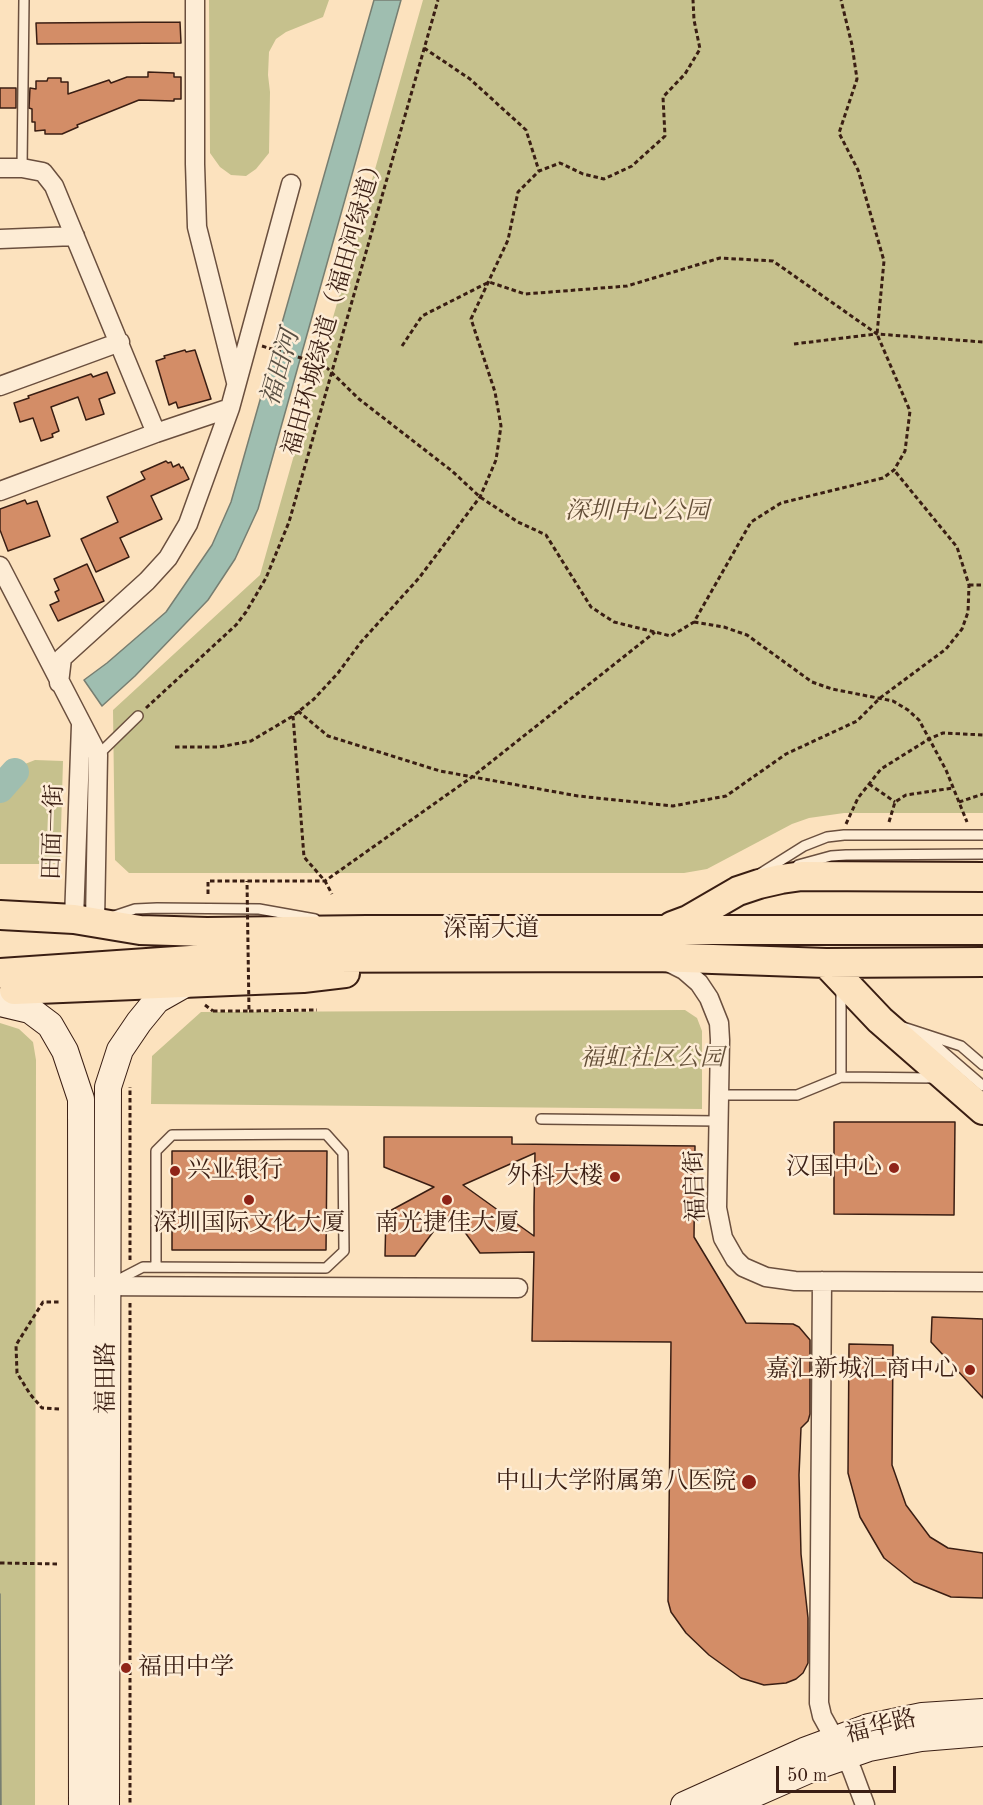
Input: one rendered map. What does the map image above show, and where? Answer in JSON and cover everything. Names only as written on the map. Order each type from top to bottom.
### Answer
[{"type":"main road","points":[[654,944],[688,920],[748,887],[802,876],[983,877]]},
{"type":"main road","name":"深南大道","points":[[0,915],[85,921],[140,930],[207,932],[367,930],[654,944],[834,971],[983,962]]},
{"type":"main road","name":"深南大道","points":[[0,973],[220,958],[397,958],[983,930]]},
{"type":"main road","points":[[0,991],[194,993],[332,975],[397,958]]},
{"type":"main road","points":[[834,971],[880,1020],[983,1110]]},
{"type":"main road","name":"福田路","points":[[106,1805],[112,1283],[108,1087],[120,1050],[157,1000],[194,993]]},
{"type":"main road","name":"福田路","points":[[0,1003],[30,1010],[50,1025],[65,1051],[81,1099],[112,1283],[81,1484],[82,1805]]},
{"type":"main road","name":"福华路","points":[[729,1805],[840,1747],[898,1720],[983,1712]]},
{"type":"main road","name":"福华路","points":[[684,1805],[840,1747],[983,1733]]},
{"type":"street","points":[[195,0],[197,227],[236,383]]},
{"type":"street","points":[[0,168],[22,168],[43,172],[54,186],[156,433]]},
{"type":"street","points":[[59,683],[62,658],[147,581],[168,558],[188,525],[230,408],[291,184]]},
{"type":"street","points":[[0,239],[75,236]]},
{"type":"street","points":[[0,386],[120,342]]},
{"type":"street","points":[[0,491],[230,408]]},
{"type":"street","points":[[0,566],[98,755]]},
{"type":"street","name":"田面一街","points":[[81,723],[85,921]]},
{"type":"street","name":"田面一街","points":[[85,921],[98,755]]},
{"type":"street","name":"福启街","points":[[654,944],[673,964],[692,977],[704,991],[713,1007],[720,1032],[717,1208],[719,1225],[729,1249],[743,1267],[766,1277],[788,1280],[983,1282]]},
{"type":"street","points":[[822,1281],[819,1703],[822,1716],[852,1770],[865,1805]]},
{"type":"street","points":[[112,1283],[518,1288]]},
{"type":"lane","points":[[22,168],[24,0]]},
{"type":"lane","points":[[98,755],[138,716]]},
{"type":"lane","points":[[748,887],[793,852],[827,837],[983,835]]},
{"type":"lane","points":[[748,887],[800,864],[831,856],[983,854]]},
{"type":"lane","points":[[834,971],[841,1077]]},
{"type":"lane","points":[[880,1020],[961,1046],[983,1065]]},
{"type":"lane","points":[[921,1033],[983,1086]]},
{"type":"lane","points":[[720,1095],[797,1095],[841,1077],[946,1078]]},
{"type":"lane","points":[[541,1119],[719,1121]]},
{"type":"lane","points":[[112,1283],[143,1267],[326,1268],[344,1251],[343,1153],[326,1134],[172,1135],[156,1151],[156,1267]]},
{"type":"path","name":"福田环城绿道（福田河绿道）","points":[[138,716],[236,625],[266,578],[289,522],[438,0]]},
{"type":"path","points":[[175,747],[219,747],[250,741],[293,716],[314,699],[338,673],[361,642],[419,578],[480,497],[496,460],[501,426],[495,392],[471,319],[508,240],[518,192],[539,171],[560,163],[583,174],[604,179],[632,166],[665,136],[663,97],[685,74],[700,50],[693,0]]},
{"type":"path","points":[[261,345],[324,365],[359,399],[453,471],[480,497],[518,522],[546,535],[591,607],[614,622],[671,636],[694,622],[751,522],[781,503],[883,478],[894,470],[905,451],[910,411],[877,334],[884,261],[858,170],[839,133],[857,79],[852,45],[841,0]]},
{"type":"path","points":[[424,48],[470,80],[526,130],[539,171]]},
{"type":"path","points":[[402,346],[422,316],[489,282],[525,294],[627,286],[720,258],[772,261],[877,334]]},
{"type":"path","points":[[794,344],[877,334],[983,342]]},
{"type":"path","points":[[298,711],[328,736],[440,771],[578,796],[673,806],[726,796],[786,754],[857,721],[880,698],[934,659],[962,629],[968,612],[969,585],[957,547],[894,470]]},
{"type":"path","points":[[969,585],[983,585]]},
{"type":"path","points":[[694,622],[724,627],[747,635],[812,682],[832,689],[893,701],[909,710],[919,720],[946,770],[968,824]]},
{"type":"path","points":[[208,894],[208,881],[324,881],[472,777],[655,632]]},
{"type":"path","points":[[293,716],[304,856],[332,894]]},
{"type":"path","points":[[845,825],[858,798],[881,769],[929,739],[943,733],[983,735]]},
{"type":"path","points":[[869,784],[895,802]]},
{"type":"path","points":[[889,825],[895,802],[906,795],[954,788]]},
{"type":"path","points":[[959,802],[983,794]]},
{"type":"path","points":[[247,881],[249,1011]]},
{"type":"path","points":[[194,993],[213,1011],[317,1010]]},
{"type":"path","points":[[130,1076],[112,1283],[130,1805]]},
{"type":"path","points":[[59,1409],[42,1408],[30,1394],[17,1373],[16,1345],[44,1302],[60,1302]]},
{"type":"path","points":[[0,1563],[60,1564]]},
{"type":"green space","points":[[209,0],[329,0],[323,17],[286,32],[276,39],[269,52],[269,153],[256,169],[246,176],[231,175],[220,167],[210,153]]},
{"type":"green space","name":"深圳中心公园","points":[[423,0],[983,0],[983,813],[844,813],[809,818],[792,824],[707,869],[684,873],[129,873],[115,860],[113,710],[260,575]]},
{"type":"green space","points":[[35,760],[63,761],[60,864],[0,864],[0,802],[25,764]]},
{"type":"green space","name":"福虹社区公园","points":[[685,1010],[697,1018],[702,1031],[702,1109],[151,1104],[152,1056],[201,1012]]},
{"type":"green space","points":[[0,1023],[19,1029],[33,1042],[36,1060],[35,1805],[0,1805]]},
{"type":"water","points":[[374,0],[401,0],[258,509],[235,559],[208,600],[135,676],[102,706],[84,680],[166,612],[212,545],[231,502]]},
{"type":"water","points":[[0,1594],[1,1805],[0,1805]]},
{"type":"building","points":[[180,22],[181,43],[37,44],[36,23]]},
{"type":"building","points":[[148,72],[174,73],[174,77],[181,77],[181,99],[174,99],[174,101],[139,100],[77,125],[78,127],[62,134],[45,134],[45,130],[35,131],[32,109],[29,108],[30,88],[36,89],[36,81],[61,78],[61,82],[68,82],[68,94],[109,80],[111,83],[127,77],[148,77]]},
{"type":"building","points":[[0,88],[16,88],[16,108],[0,108]]},
{"type":"building","points":[[185,350],[186,352],[195,350],[211,399],[178,408],[176,402],[169,405],[156,361],[165,358],[164,356]]},
{"type":"building","points":[[107,372],[115,393],[99,399],[104,414],[86,420],[78,397],[51,407],[59,431],[52,434],[53,437],[41,441],[33,418],[20,422],[14,403],[91,374],[93,377]]},
{"type":"building","points":[[166,461],[171,462],[173,467],[179,464],[181,468],[183,467],[189,479],[151,496],[162,519],[120,538],[129,557],[96,572],[81,539],[118,522],[107,497],[145,479],[141,472]]},
{"type":"building","points":[[25,500],[27,504],[37,501],[50,536],[8,551],[0,530],[0,509]]},
{"type":"building","points":[[87,564],[104,601],[58,621],[50,605],[59,601],[55,592],[59,590],[54,579]]},
{"type":"building","name":"汉国中心","points":[[834,1122],[955,1122],[954,1215],[834,1214]]},
{"type":"building","name":"中山大学附属第八医院","points":[[384,1137],[512,1137],[512,1144],[695,1146],[694,1237],[746,1323],[793,1324],[799,1327],[810,1340],[810,1414],[808,1421],[801,1428],[799,1475],[801,1554],[808,1618],[808,1663],[803,1673],[796,1679],[786,1683],[764,1685],[741,1678],[709,1655],[686,1633],[671,1612],[668,1601],[671,1342],[532,1341],[534,1252],[480,1253],[456,1220],[442,1220],[415,1256],[385,1256],[386,1213],[434,1187],[384,1167]],"holes":[[[535,1153],[534,1236],[463,1185]]]},
{"type":"building","name":"深圳国际文化大厦","points":[[172,1151],[327,1151],[326,1250],[172,1250]]},
{"type":"building","name":"嘉汇新城汇商中心","points":[[932,1317],[983,1319],[983,1398],[931,1342]]},
{"type":"building","points":[[849,1344],[893,1345],[892,1465],[906,1505],[930,1537],[948,1548],[983,1553],[983,1598],[951,1597],[914,1582],[884,1558],[860,1517],[848,1473]]},
{"type":"waterway","name":"福田河","points":[[0,789],[15,772]]},
{"type":"place","name":"汉国中心","points":[[894,1168]]},
{"type":"place","name":"兴业银行","points":[[175,1171]]},
{"type":"place","name":"外科大楼","points":[[615,1177]]},
{"type":"place","name":"深圳国际文化大厦","points":[[249,1200]]},
{"type":"place","name":"南光捷佳大厦","points":[[447,1200]]},
{"type":"place","name":"嘉汇新城汇商中心","points":[[970,1370]]},
{"type":"place","name":"中山大学附属第八医院","points":[[749,1482]]},
{"type":"place","name":"福田中学","points":[[126,1668]]}]
